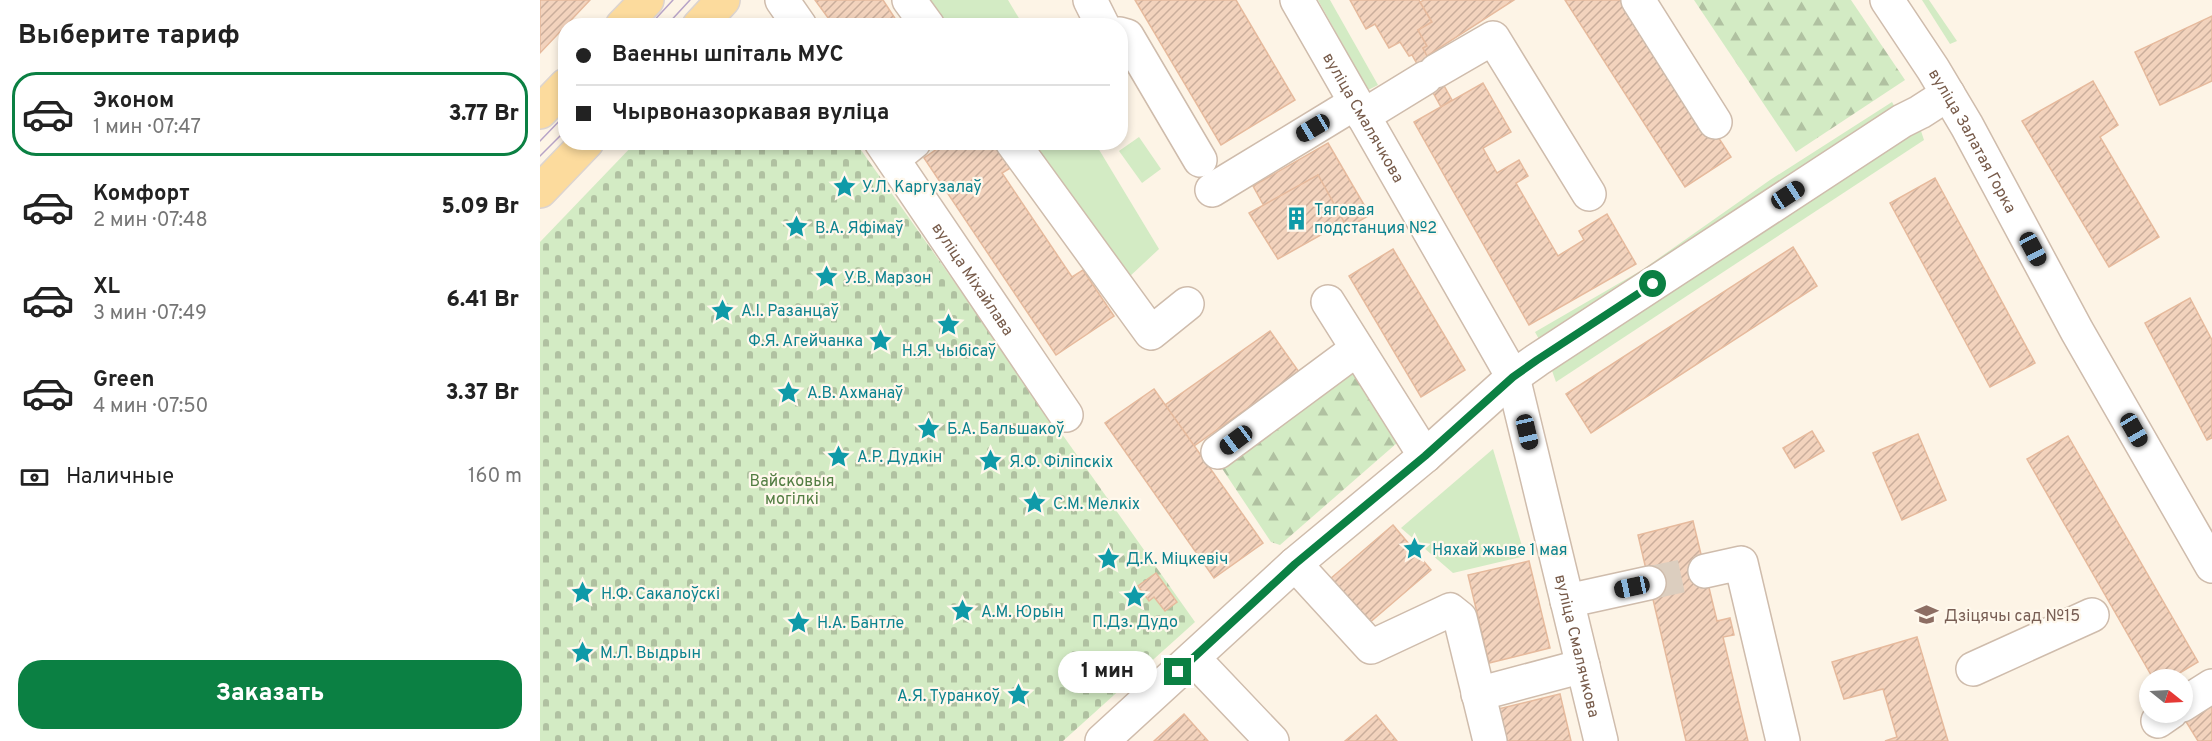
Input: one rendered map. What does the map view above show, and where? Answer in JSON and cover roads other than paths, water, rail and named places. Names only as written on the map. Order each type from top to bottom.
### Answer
[{"type":"main road","points":[[630,18],[647,0]]},
{"type":"main road","points":[[706,18],[723,0]]},
{"type":"main road","points":[[540,112],[558,93]]},
{"type":"main road","points":[[540,191],[579,150]]},
{"type":"street","points":[[782,0],[794,18]]},
{"type":"street","points":[[909,0],[922,18]]},
{"type":"street","points":[[1090,0],[1100,18]]},
{"type":"street","name":"вуліца Смалячкова","points":[[1297,0],[1513,377],[1601,741]]},
{"type":"street","points":[[1638,0],[1715,122]]},
{"type":"street","name":"вуліца Залатая Горка","points":[[1887,0],[1967,126],[2077,331],[2212,566]]},
{"type":"street","points":[[1128,38],[1206,175],[1359,109],[1430,74],[1493,39],[1589,194]]},
{"type":"street","points":[[1102,741],[1295,564],[1425,456],[1513,377],[1769,207],[1948,94]]},
{"type":"street","name":"вуліца Міхайлава","points":[[897,150],[1066,415]]},
{"type":"street","points":[[1018,150],[1151,333],[1187,304]]},
{"type":"street","points":[[1328,302],[1425,456]]},
{"type":"street","points":[[1218,452],[1357,349]]},
{"type":"street","points":[[1705,571],[1741,563],[1783,741]]},
{"type":"street","points":[[1295,564],[1371,647],[1450,610],[1460,618],[1490,741]]},
{"type":"street","points":[[1567,601],[1649,583]]},
{"type":"street","points":[[1972,669],[2092,615]]},
{"type":"street","points":[[1193,658],[1272,741]]},
{"type":"street","points":[[1478,694],[1583,666]]},
{"type":"street","points":[[2193,698],[2212,686]]},
{"type":"tunnel","points":[[1649,583],[1705,571]]},
{"type":"tram line","points":[[656,18],[673,0]]},
{"type":"tram line","points":[[673,18],[690,0]]},
{"type":"tram line","points":[[540,141],[558,122]]},
{"type":"tram line","points":[[540,156],[558,138]]},
{"type":"place","name":"У.Л. Каргузалаў","points":[[844,186]]},
{"type":"place","name":"Тяговая подстанция №2","points":[[1296,218]]},
{"type":"place","name":"В.А. Яфімаў","points":[[797,227]]},
{"type":"place","name":"У.В. Марзон","points":[[826,277]]},
{"type":"place","name":"А.І. Разанцаў","points":[[723,310]]},
{"type":"place","name":"Н.Я. Чыбісаў","points":[[949,325]]},
{"type":"place","name":"Ф.Я. Агейчанка","points":[[881,340]]},
{"type":"place","name":"А.В. Ахманаў","points":[[789,392]]},
{"type":"place","name":"Б.А. Бальшакоў","points":[[929,428]]},
{"type":"place","name":"А.Р. Дудкін","points":[[839,456]]},
{"type":"place","name":"Я.Ф. Філіпскіх","points":[[991,461]]},
{"type":"place","name":"С.М. Мелкіх","points":[[1035,503]]},
{"type":"place","name":"Няхай жыве 1 мая","points":[[1414,549]]},
{"type":"place","name":"Д.К. Міцкевіч","points":[[1108,558]]},
{"type":"place","name":"Н.Ф. Сакалоўскі","points":[[583,593]]},
{"type":"place","name":"П.Дз. Дудо","points":[[1135,596]]},
{"type":"place","name":"А.М. Юрын","points":[[963,611]]},
{"type":"place","name":"Дзіцячы сад №15","points":[[1926,615]]},
{"type":"place","name":"Н.А. Бантле","points":[[799,622]]},
{"type":"place","name":"М.Л. Выдрын","points":[[582,652]]},
{"type":"place","name":"А.Я. Туранкоў","points":[[1018,695]]},
{"type":"park label","name":"Вайсковыя могілкі","points":[[792,489]]}]
